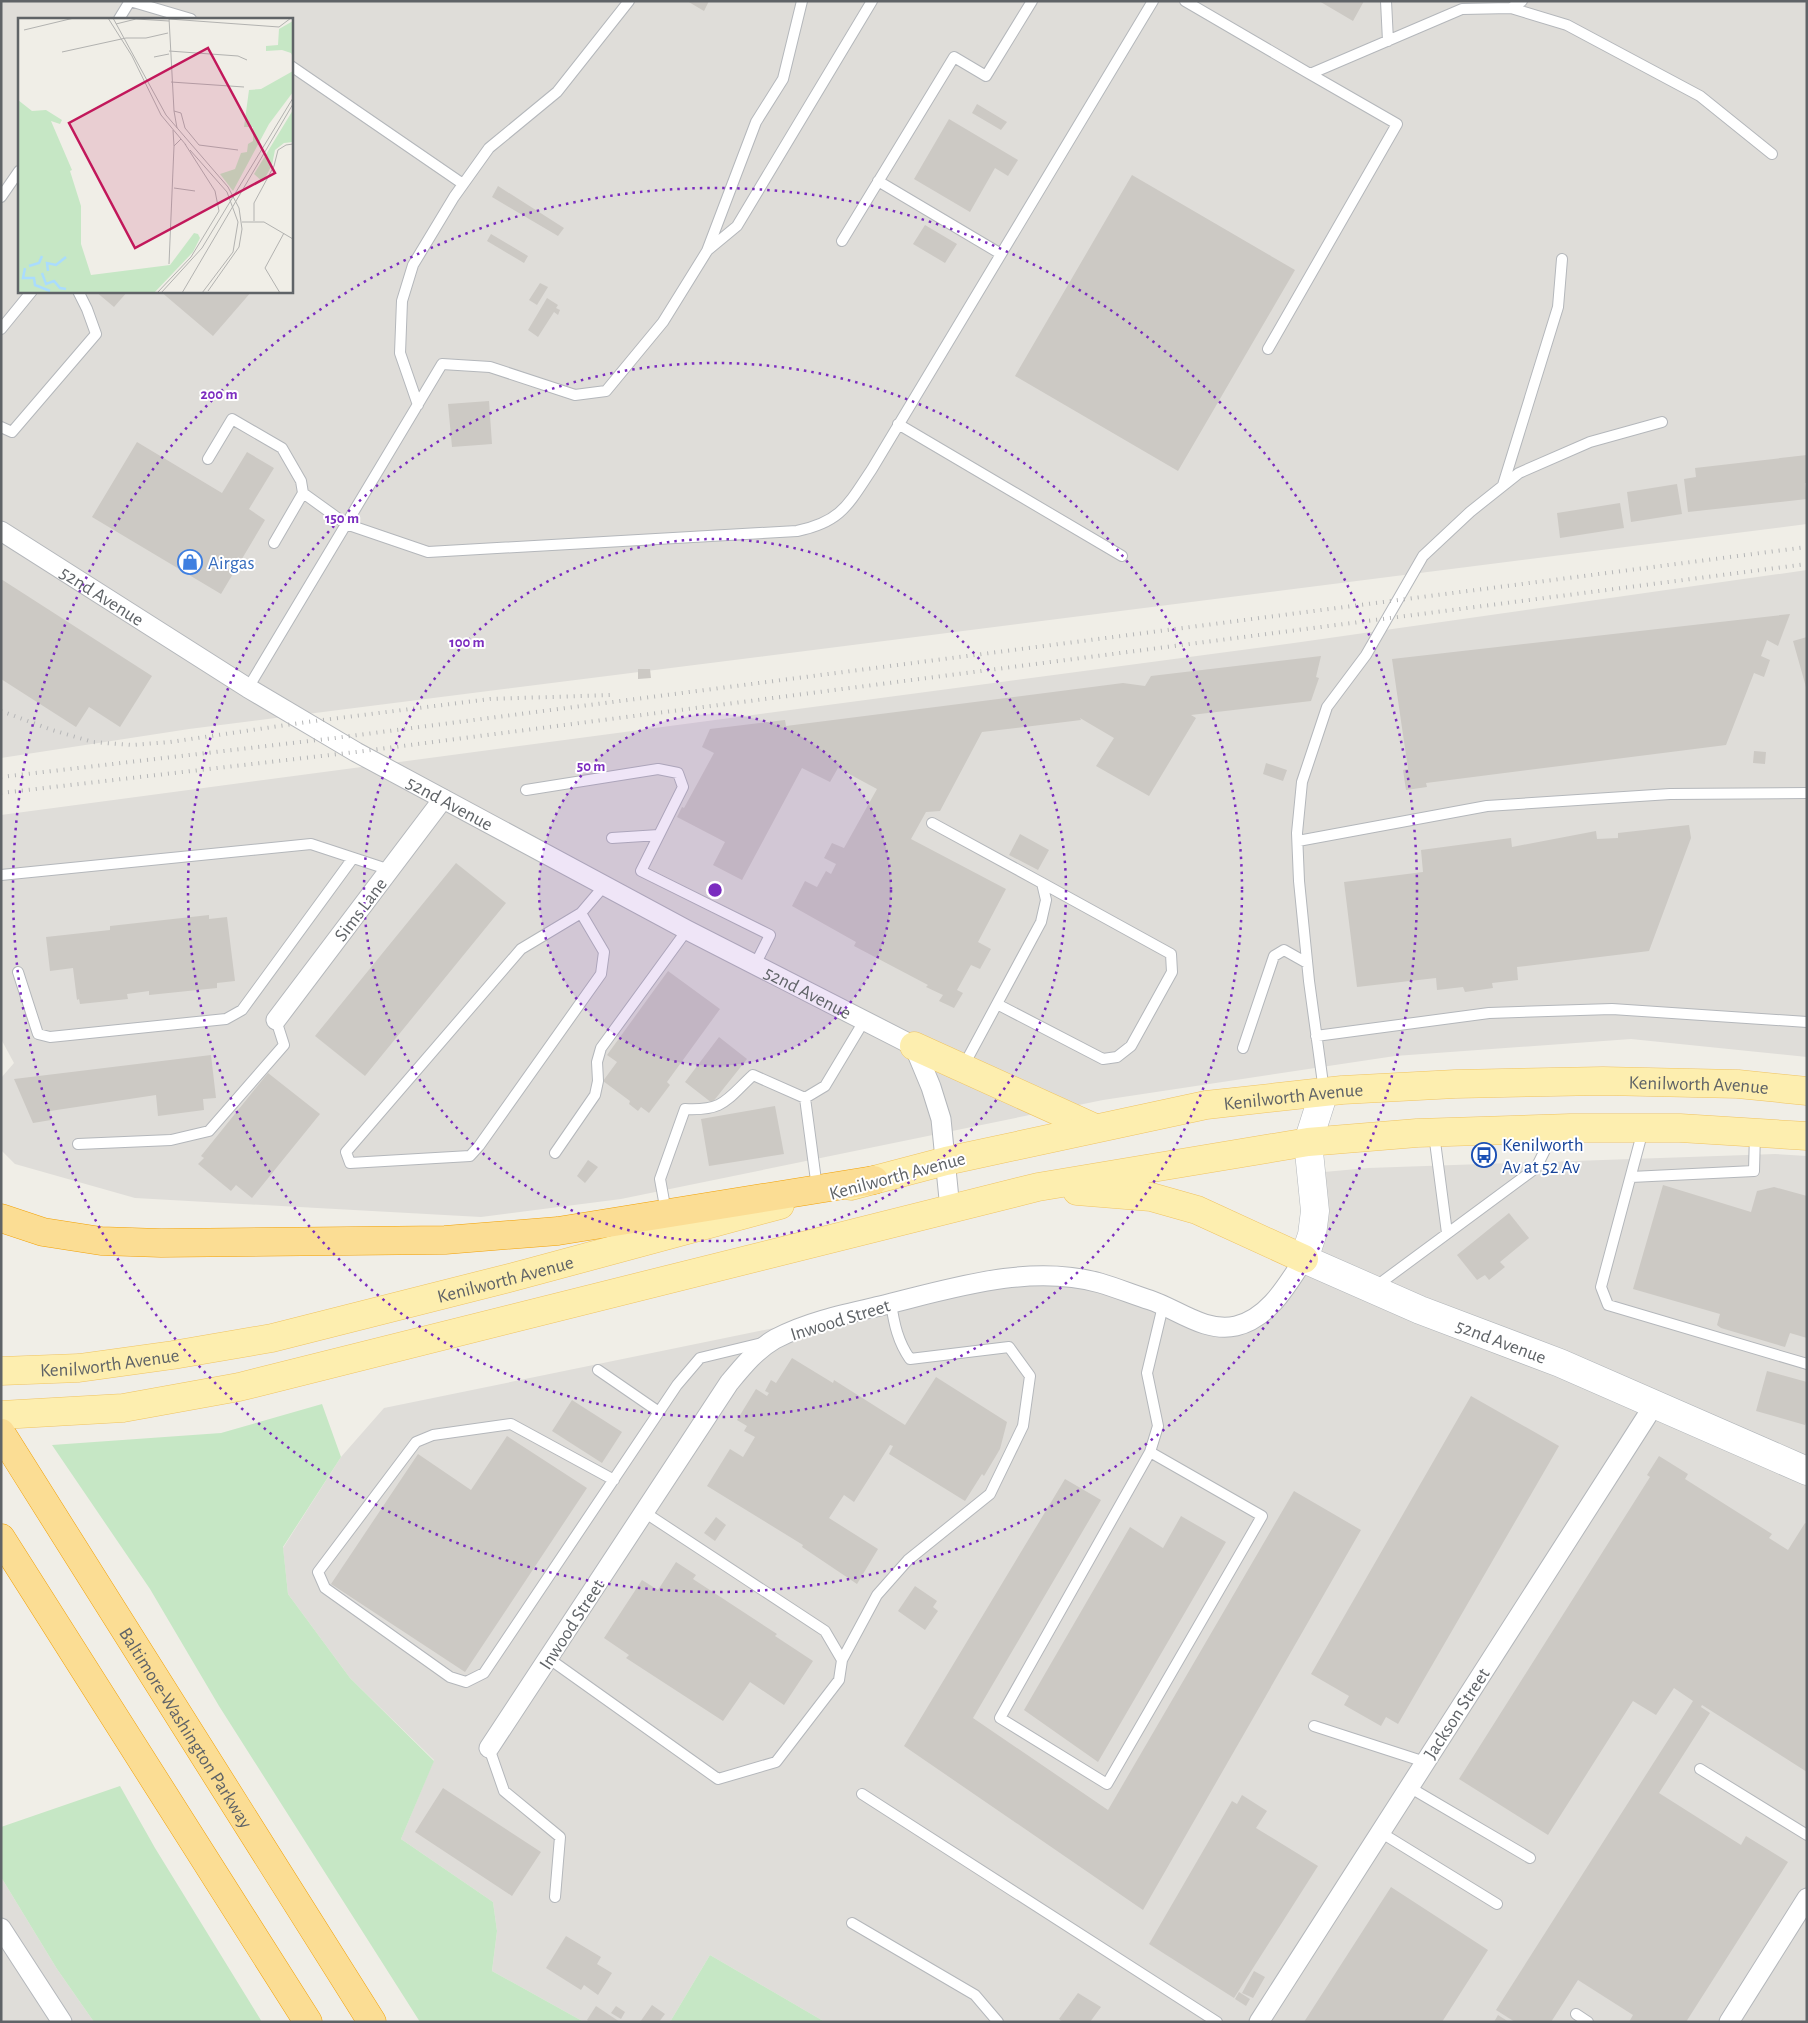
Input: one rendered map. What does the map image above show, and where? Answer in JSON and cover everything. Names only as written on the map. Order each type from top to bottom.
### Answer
[{"type":"highway","points":[[1,1218],[43,1232],[101,1241],[161,1243],[445,1240],[558,1232],[874,1180]]},
{"type":"highway","name":"Baltimore-Washington Parkway","points":[[1,1433],[372,2022]]},
{"type":"highway","points":[[1,1538],[308,2022]]},
{"type":"main road","points":[[914,1046],[1095,1128]]},
{"type":"main road","name":"Kenilworth Avenue","points":[[1,1371],[79,1368],[173,1356],[272,1338],[513,1277],[946,1161],[1206,1105],[1324,1092],[1455,1084],[1603,1081],[1738,1084],[1807,1091]]},
{"type":"main road","name":"Kenilworth Avenue","points":[[1,1415],[123,1408],[239,1387],[1038,1187],[1308,1142],[1434,1133],[1556,1129],[1644,1128],[1807,1136]]},
{"type":"main road","points":[[1038,1187],[1151,1197],[1197,1210],[1304,1259]]},
{"type":"street","name":"52nd Avenue","points":[[1,531],[248,688],[356,752],[755,966],[914,1046]]},
{"type":"street","name":"Sims Lane","points":[[276,1020],[443,799]]},
{"type":"street","points":[[914,1046],[931,1086],[941,1119],[950,1209]]},
{"type":"street","points":[[1304,1259],[1312,1235],[1315,1211],[1308,1142],[1324,1092]]},
{"type":"street","name":"52nd Avenue","points":[[1304,1259],[1420,1310],[1560,1363],[1807,1470]]},
{"type":"street","name":"Inwood Street","points":[[489,1748],[729,1383],[750,1357],[776,1339],[815,1323],[949,1288],[1006,1278],[1056,1276],[1098,1283],[1204,1323],[1220,1327],[1235,1326],[1253,1320],[1270,1306],[1304,1259]]},
{"type":"street","name":"Jackson Street","points":[[1259,2022],[1654,1405]]},
{"type":"street","points":[[1730,2022],[1807,1898]]},
{"type":"street","points":[[1,1928],[62,2022]]},
{"type":"lane","points":[[120,18],[130,1],[188,18]]},
{"type":"lane","points":[[418,405],[400,353],[402,301],[413,265],[463,184],[489,148],[557,92],[629,1]]},
{"type":"lane","points":[[248,688],[442,364],[490,367],[575,395],[606,391],[663,322],[707,251],[756,122],[783,79],[802,1]]},
{"type":"lane","points":[[707,251],[737,226],[872,1]]},
{"type":"lane","points":[[842,241],[954,57],[986,76],[1032,1]]},
{"type":"lane","points":[[303,493],[346,524],[428,552],[797,531],[818,527],[835,518],[851,501],[1153,1]]},
{"type":"lane","points":[[1185,1],[1397,124],[1268,349]]},
{"type":"lane","points":[[1386,1],[1388,40]]},
{"type":"lane","points":[[1511,8],[1522,1]]},
{"type":"lane","points":[[1310,74],[1462,9],[1511,8],[1567,25],[1700,96],[1772,154]]},
{"type":"lane","points":[[292,67],[463,184]]},
{"type":"lane","points":[[1,198],[18,172]]},
{"type":"lane","points":[[878,181],[1001,254]]},
{"type":"lane","points":[[1504,485],[1558,307],[1562,259]]},
{"type":"lane","points":[[1,328],[31,292]]},
{"type":"lane","points":[[1,427],[12,432],[96,334],[78,292]]},
{"type":"lane","points":[[208,459],[232,419],[282,448],[302,481],[303,493],[274,543]]},
{"type":"lane","points":[[1324,1092],[1307,963],[1299,881],[1298,841],[1302,782],[1327,707],[1366,655],[1423,556],[1470,512],[1519,472],[1590,442],[1662,422]]},
{"type":"lane","points":[[898,424],[1122,556]]},
{"type":"lane","points":[[526,790],[658,769],[678,773],[683,787],[641,871],[770,934],[755,966]]},
{"type":"lane","points":[[1298,841],[1488,806],[1670,794],[1807,793]]},
{"type":"lane","points":[[932,823],[1171,954],[1172,972],[1131,1046],[1117,1057],[1103,1059],[997,1004]]},
{"type":"lane","points":[[612,838],[659,835]]},
{"type":"lane","points":[[1,874],[311,844],[390,870]]},
{"type":"lane","points":[[18,972],[38,1034],[50,1037],[226,1019],[242,1010],[353,858]]},
{"type":"lane","points":[[963,1068],[1041,922],[1046,900],[1042,883]]},
{"type":"lane","points":[[581,913],[604,952],[601,974],[480,1146],[470,1156],[350,1163],[346,1152],[522,949],[581,913],[604,886]]},
{"type":"lane","points":[[555,1153],[595,1095],[598,1081],[597,1062],[601,1048],[687,930]]},
{"type":"lane","points":[[1243,1048],[1274,956],[1284,950],[1307,963]]},
{"type":"lane","points":[[1316,1036],[1489,1013],[1612,1009],[1807,1022]]},
{"type":"lane","points":[[78,1144],[171,1140],[209,1131],[284,1045],[276,1020]]},
{"type":"lane","points":[[805,1098],[825,1086],[864,1021]]},
{"type":"lane","points":[[666,1214],[660,1179],[685,1109],[704,1110],[719,1107],[753,1075],[805,1098]]},
{"type":"lane","points":[[805,1098],[817,1189]]},
{"type":"lane","points":[[1644,1128],[1601,1287],[1608,1305],[1807,1364]]},
{"type":"lane","points":[[1372,1289],[1536,1168],[1556,1129]]},
{"type":"lane","points":[[1434,1133],[1447,1233]]},
{"type":"lane","points":[[1631,1177],[1754,1171],[1755,1133]]},
{"type":"lane","points":[[548,1658],[718,1779],[776,1762],[839,1680],[842,1660],[876,1595],[908,1560],[990,1494],[1023,1426],[1030,1376],[1009,1347],[910,1359],[902,1347],[894,1326],[891,1303]]},
{"type":"lane","points":[[1150,1452],[1262,1516],[1107,1784],[1000,1718],[1150,1452],[1158,1426],[1147,1373],[1163,1306]]},
{"type":"lane","points":[[614,1480],[511,1424],[433,1435],[416,1442],[318,1572],[325,1588],[450,1677],[466,1682],[484,1673],[614,1480],[677,1385],[700,1358],[776,1339]]},
{"type":"lane","points":[[598,1370],[659,1412]]},
{"type":"lane","points":[[644,1512],[825,1631],[842,1660]]},
{"type":"lane","points":[[1314,1726],[1425,1762]]},
{"type":"lane","points":[[489,1748],[504,1792],[560,1837],[555,1896]]},
{"type":"lane","points":[[1700,1769],[1807,1835]]},
{"type":"lane","points":[[1409,1787],[1530,1858]]},
{"type":"lane","points":[[862,1794],[1217,2022]]},
{"type":"lane","points":[[1380,1832],[1497,1904]]},
{"type":"lane","points":[[852,1923],[975,1995],[998,2022]]},
{"type":"lane","points":[[1576,2014],[1588,2022]]},
{"type":"shaded area","points":[[1,1],[1807,1],[1807,524],[189,729],[1,758]]},
{"type":"shaded area","points":[[1807,570],[1807,1057],[1631,1039],[1395,1056],[1103,1100],[621,1199],[481,1217],[135,1198],[15,1164],[1,1150],[1,1078],[14,1063],[1,1039],[1,815],[1294,643]]},
{"type":"shaded area","points":[[1775,1154],[1807,1156],[1807,2022],[825,2022],[710,1955],[670,2022],[584,2022],[492,1971],[497,1931],[493,1902],[401,1839],[434,1760],[350,1678],[288,1594],[283,1548],[341,1457],[384,1408],[871,1308],[1042,1275],[1197,1322],[1253,1320],[1304,1259],[1313,1173],[1368,1168]]},
{"type":"shaded area","points":[[1,1877],[57,1969],[94,2022],[1,2022]]},
{"type":"green space","points":[[322,1404],[341,1457],[283,1547],[288,1594],[350,1678],[434,1761],[401,1839],[493,1902],[497,1931],[492,1971],[584,2022],[420,2022],[219,1706],[150,1589],[52,1445],[221,1433]]},
{"type":"green space","points":[[120,1786],[155,1848],[262,2022],[94,2022],[57,1969],[1,1877],[1,1827]]},
{"type":"green space","points":[[710,1955],[825,2022],[670,2022]]},
{"type":"building","points":[[687,1],[709,1],[704,11]]},
{"type":"building","points":[[1319,1],[1364,1],[1353,21]]},
{"type":"building","points":[[977,104],[1007,122],[1001,130],[972,113]]},
{"type":"building","points":[[949,119],[1018,160],[1008,176],[995,168],[970,212],[914,179]]},
{"type":"building","points":[[1132,175],[1295,270],[1178,471],[1015,376]]},
{"type":"building","points":[[498,186],[564,228],[558,236],[492,197]]},
{"type":"building","points":[[925,225],[957,244],[945,263],[913,244]]},
{"type":"building","points":[[491,234],[528,256],[524,263],[487,241]]},
{"type":"building","points":[[540,283],[548,287],[537,305],[529,300]]},
{"type":"building","points":[[96,292],[127,292],[114,307]]},
{"type":"building","points":[[161,292],[251,292],[213,336]]},
{"type":"building","points":[[547,298],[558,305],[556,308],[560,310],[558,315],[554,312],[538,337],[528,330]]},
{"type":"building","points":[[489,401],[492,444],[452,447],[448,404]]},
{"type":"building","points":[[137,442],[222,493],[247,452],[274,468],[249,509],[265,520],[221,594],[92,517]]},
{"type":"building","points":[[1807,455],[1807,483],[1805,483],[1807,499],[1688,512],[1684,479],[1696,477],[1695,468]]},
{"type":"building","points":[[1677,484],[1682,514],[1631,522],[1627,492]]},
{"type":"building","points":[[1620,503],[1624,528],[1560,538],[1557,513]]},
{"type":"building","points":[[1,579],[152,676],[120,727],[89,707],[76,727],[1,679]]},
{"type":"building","points":[[1790,614],[1778,646],[1767,640],[1761,656],[1770,660],[1764,677],[1754,673],[1726,745],[1426,783],[1427,787],[1406,790],[1403,770],[1408,769],[1392,659]]},
{"type":"building","points":[[1807,637],[1807,687],[1806,687],[1793,641]]},
{"type":"building","points":[[1321,656],[1316,677],[1319,678],[1311,701],[1191,715],[1196,718],[1149,796],[1096,766],[1114,738],[1080,718],[1081,720],[982,732],[940,811],[926,812],[911,839],[1006,889],[978,942],[991,949],[980,969],[971,965],[957,990],[963,993],[954,1008],[939,1001],[943,995],[926,987],[928,985],[854,946],[856,942],[792,906],[805,881],[817,887],[826,871],[831,874],[836,864],[824,858],[832,843],[844,848],[877,789],[838,768],[830,782],[802,768],[742,880],[713,865],[725,842],[677,817],[682,807],[684,808],[714,753],[702,747],[710,729],[785,720],[786,726],[1123,683],[1145,686],[1151,676]]},
{"type":"building","points":[[638,669],[650,669],[651,678],[638,679]]},
{"type":"building","points":[[1754,751],[1766,752],[1765,764],[1753,763]]},
{"type":"building","points":[[1266,763],[1287,770],[1283,781],[1263,774]]},
{"type":"building","points":[[1689,825],[1691,838],[1649,951],[1517,967],[1518,980],[1492,983],[1493,988],[1465,992],[1463,987],[1437,990],[1436,978],[1357,987],[1344,882],[1423,872],[1421,850],[1511,838],[1512,847],[1596,831],[1597,839],[1618,838],[1618,833]]},
{"type":"building","points":[[1020,834],[1049,850],[1038,870],[1009,855]]},
{"type":"building","points":[[456,863],[506,903],[365,1076],[315,1036]]},
{"type":"building","points":[[209,915],[209,919],[227,917],[235,981],[217,983],[217,988],[149,995],[149,991],[127,994],[128,999],[80,1004],[79,999],[77,1000],[73,968],[50,971],[46,937],[110,930],[110,926]]},
{"type":"building","points":[[668,971],[720,1009],[667,1082],[670,1085],[649,1113],[641,1107],[638,1111],[629,1104],[630,1101],[603,1081],[617,1062],[607,1055]]},
{"type":"building","points":[[719,1037],[747,1059],[712,1103],[685,1082]]},
{"type":"building","points":[[211,1055],[216,1098],[203,1099],[204,1110],[158,1116],[156,1095],[50,1111],[51,1120],[33,1123],[14,1079]]},
{"type":"building","points":[[268,1073],[320,1114],[252,1198],[236,1185],[231,1191],[198,1164],[204,1158],[201,1156]]},
{"type":"building","points":[[775,1106],[784,1154],[709,1166],[701,1119]]},
{"type":"building","points":[[588,1160],[598,1167],[585,1183],[577,1176]]},
{"type":"building","points":[[1663,1185],[1751,1212],[1757,1191],[1774,1187],[1807,1196],[1807,1338],[1790,1333],[1785,1347],[1721,1328],[1717,1325],[1720,1314],[1633,1289]]},
{"type":"building","points":[[1509,1213],[1529,1238],[1500,1262],[1505,1267],[1489,1280],[1485,1275],[1477,1280],[1457,1255]]},
{"type":"building","points":[[792,1358],[833,1383],[834,1380],[905,1425],[936,1377],[1007,1422],[1000,1449],[984,1476],[982,1474],[965,1501],[889,1454],[893,1446],[890,1445],[854,1502],[844,1495],[829,1518],[878,1549],[857,1584],[802,1547],[803,1545],[707,1486],[730,1449],[743,1457],[755,1437],[744,1431],[747,1426],[737,1420],[756,1389],[767,1396],[769,1393],[765,1391],[771,1380],[776,1383]]},
{"type":"building","points":[[1767,1371],[1807,1382],[1807,1419],[1805,1425],[1756,1411]]},
{"type":"building","points":[[1471,1396],[1559,1446],[1398,1724],[1386,1717],[1381,1726],[1344,1705],[1349,1696],[1311,1674]]},
{"type":"building","points":[[572,1400],[622,1432],[602,1463],[552,1431]]},
{"type":"building","points":[[507,1436],[587,1488],[465,1672],[331,1584],[418,1454],[471,1490]]},
{"type":"building","points":[[1659,1456],[1688,1474],[1685,1479],[1772,1534],[1769,1538],[1788,1550],[1805,1523],[1807,1524],[1807,1772],[1702,1705],[1701,1707],[1710,1713],[1659,1793],[1741,1845],[1746,1836],[1788,1862],[1686,2022],[1629,2022],[1633,2015],[1578,1980],[1551,2022],[1515,2022],[1496,2010],[1693,1701],[1674,1688],[1656,1715],[1633,1701],[1548,1835],[1459,1779],[1650,1477],[1647,1475]]},
{"type":"building","points":[[1065,1479],[1101,1500],[973,1718],[1108,1810],[1294,1491],[1361,1530],[1143,1910],[904,1746]]},
{"type":"building","points":[[1181,1516],[1226,1542],[1098,1762],[1024,1710],[1130,1527],[1163,1548]]},
{"type":"building","points":[[716,1517],[726,1525],[715,1541],[704,1533]]},
{"type":"building","points":[[676,1562],[696,1575],[693,1579],[777,1634],[775,1636],[813,1661],[784,1705],[750,1682],[723,1721],[626,1658],[629,1655],[604,1638],[642,1580],[658,1590]]},
{"type":"building","points":[[915,1586],[937,1601],[933,1607],[938,1611],[925,1630],[898,1611]]},
{"type":"building","points":[[443,1788],[541,1852],[512,1896],[415,1832]]},
{"type":"building","points":[[1242,1795],[1267,1811],[1256,1828],[1318,1866],[1234,1998],[1149,1944],[1232,1801],[1237,1804]]},
{"type":"building","points":[[1391,1887],[1488,1950],[1442,2022],[1304,2022]]},
{"type":"building","points":[[566,1936],[601,1957],[597,1964],[612,1973],[598,1995],[584,1985],[581,1990],[546,1968]]},
{"type":"building","points":[[1254,1971],[1265,1977],[1253,1998],[1242,1993]]},
{"type":"building","points":[[1239,1992],[1250,1999],[1246,2006],[1235,1999]]},
{"type":"building","points":[[1078,1993],[1101,2007],[1090,2022],[1063,2022],[1059,2019]]},
{"type":"building","points":[[652,2005],[665,2014],[659,2022],[640,2022]]},
{"type":"building","points":[[596,2006],[620,2022],[590,2022],[587,2020]]},
{"type":"building","points":[[616,2006],[625,2012],[621,2019],[611,2013]]},
{"type":"building","points":[[1498,2015],[1509,2022],[1494,2022]]},
{"type":"railway","points":[[1,777],[335,738],[1807,547]]},
{"type":"railway","points":[[1,793],[356,752],[1807,564]]},
{"type":"railway","points":[[1,711],[52,730],[93,742],[132,745],[170,742],[307,722],[490,699],[611,695]]},
{"type":"place","name":"Airgas","points":[[190,562]]},
{"type":"place","name":"Kenilworth Av at 52 Av","points":[[1484,1155]]}]
